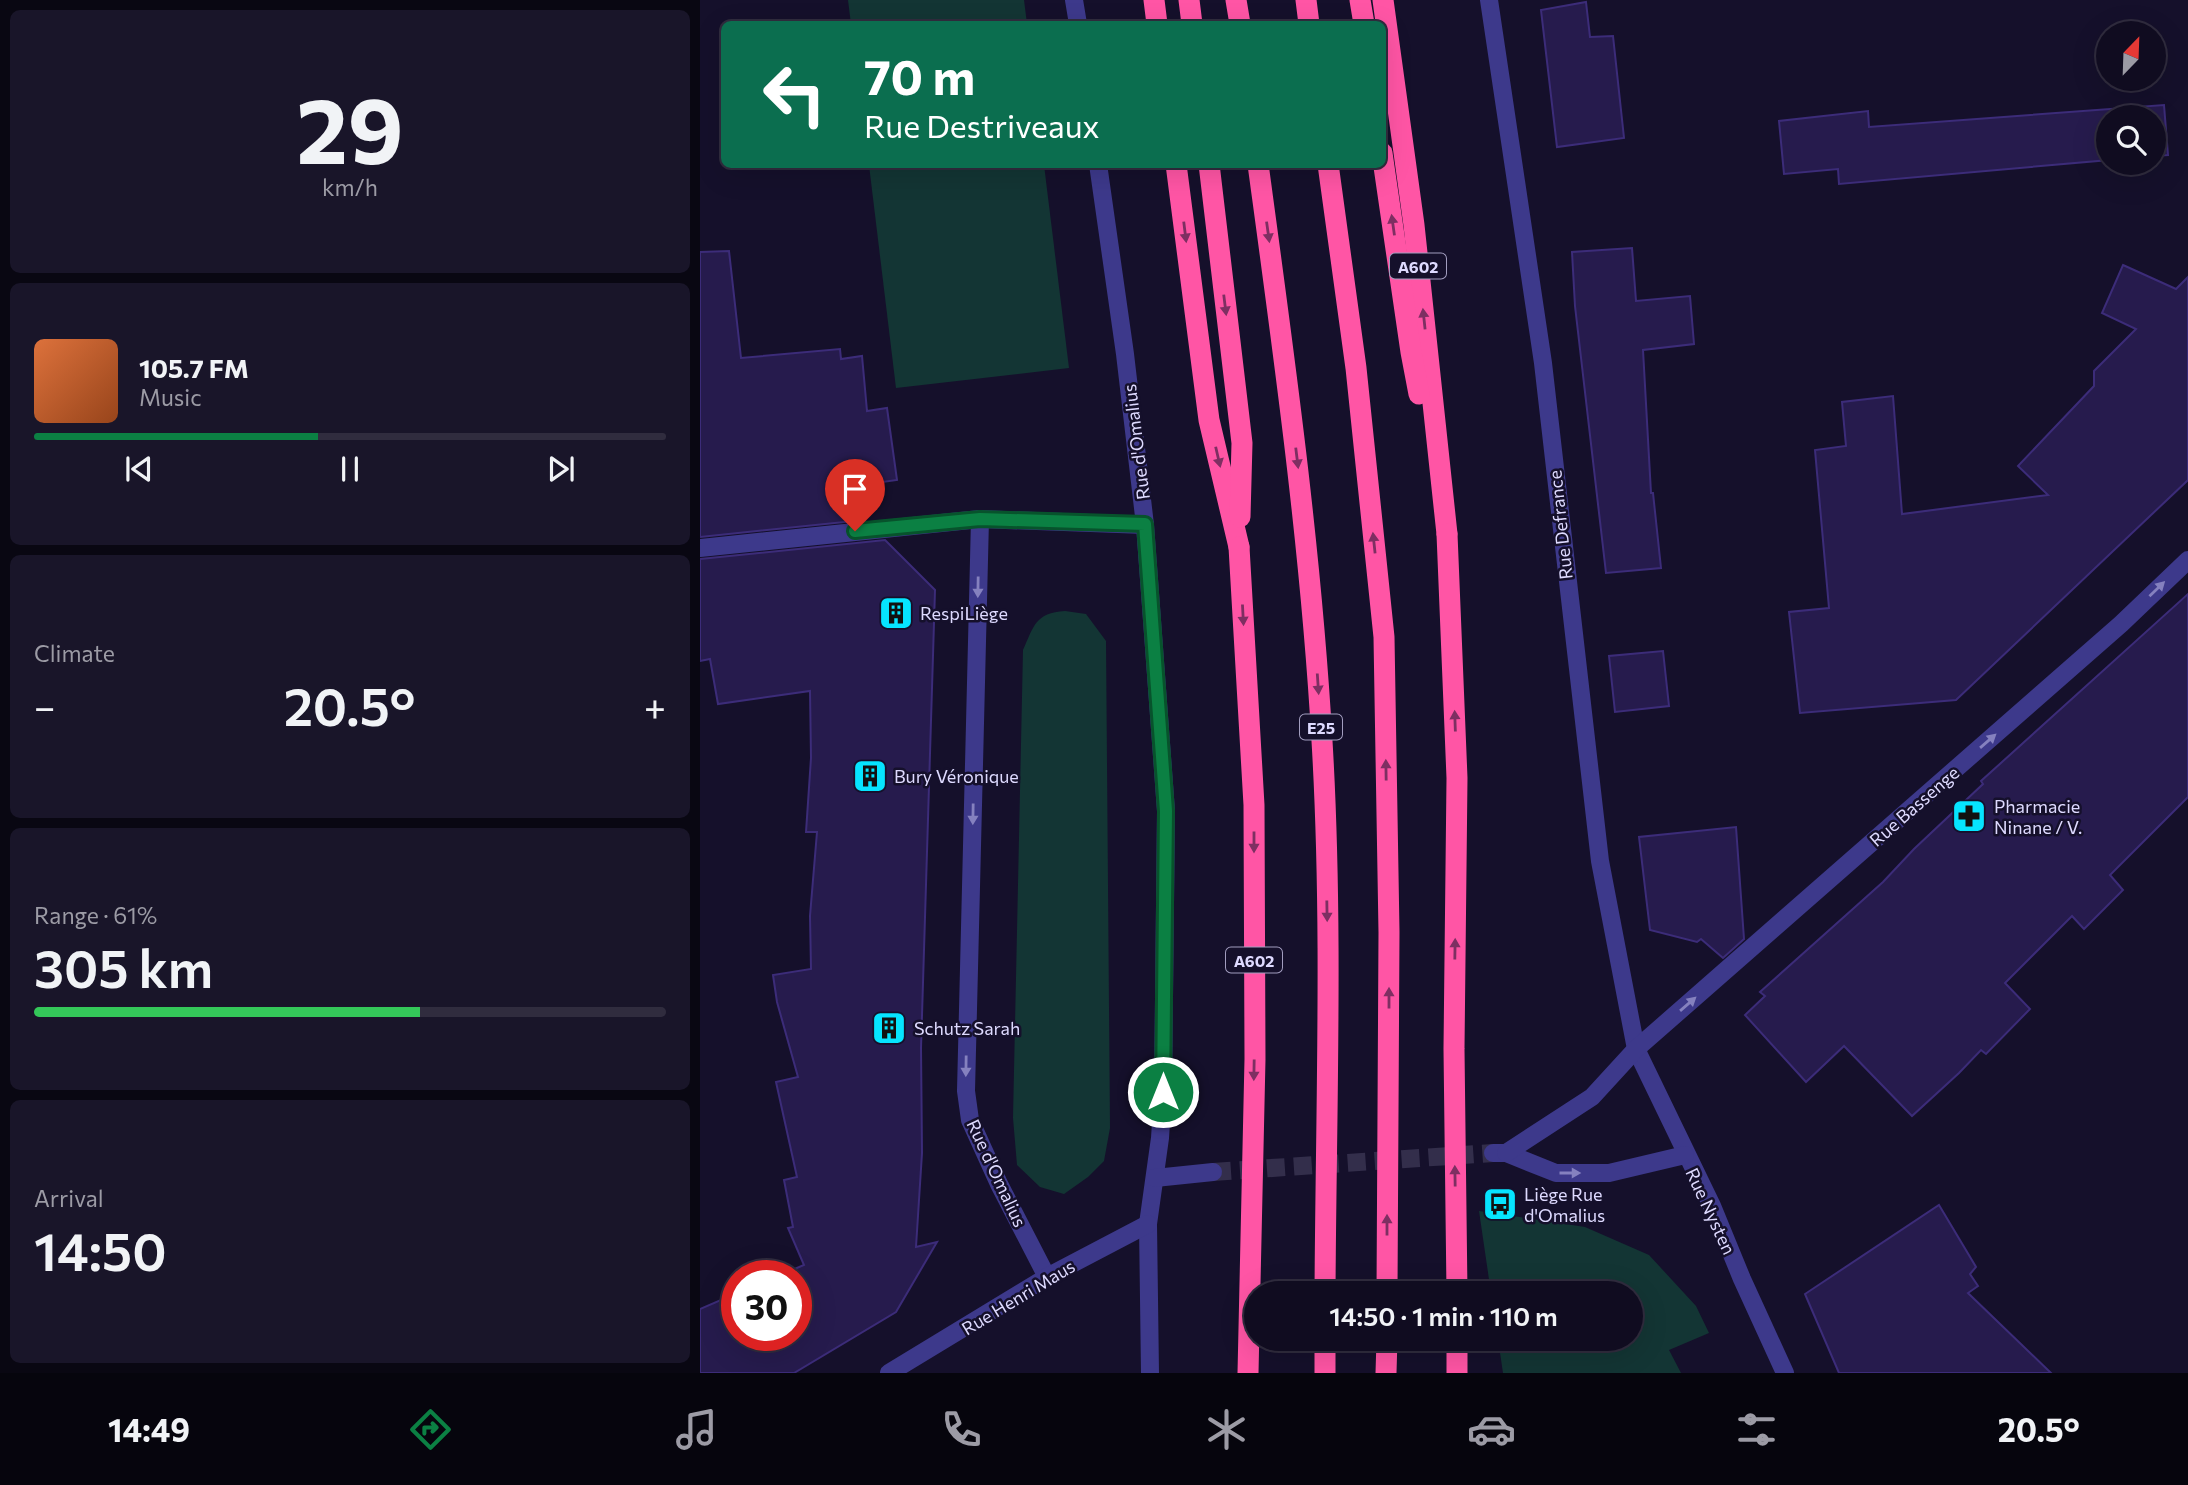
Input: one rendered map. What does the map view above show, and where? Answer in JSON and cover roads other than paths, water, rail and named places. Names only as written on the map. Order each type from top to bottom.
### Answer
[{"type":"highway","points":[[1154,0],[1157,21]]},
{"type":"highway","points":[[1189,0],[1192,21]]},
{"type":"highway","points":[[1236,0],[1240,21]]},
{"type":"highway","points":[[1306,0],[1309,21]]},
{"type":"highway","points":[[1360,0],[1364,21]]},
{"type":"highway","name":"A602","points":[[1383,0],[1386,21]]},
{"type":"highway","name":"A602","points":[[1386,22],[1414,225],[1447,534],[1457,778],[1454,1049],[1457,1281]]},
{"type":"highway","name":"A602","points":[[1177,168],[1209,420],[1240,547]]},
{"type":"highway","name":"A602","points":[[1209,168],[1242,443],[1240,547],[1254,805],[1255,1059],[1248,1373]]},
{"type":"highway","name":"E25","points":[[1259,168],[1304,521],[1322,730],[1328,926],[1325,1281]]},
{"type":"highway","points":[[1329,168],[1356,368],[1384,637],[1389,932],[1387,1281]]},
{"type":"highway","name":"A602","points":[[1384,168],[1411,352],[1447,534]]},
{"type":"highway","points":[[1325,1351],[1325,1373]]},
{"type":"highway","points":[[1386,1373],[1387,1351]]},
{"type":"highway","points":[[1457,1351],[1457,1373]]},
{"type":"street","points":[[1074,0],[1077,21]]},
{"type":"street","name":"Rue Defrance","points":[[1489,0],[1543,363],[1600,861],[1636,1049]]},
{"type":"street","name":"Rue d'Omalius","points":[[1099,168],[1125,354],[1145,524],[1166,811],[1163,1092],[1160,1138],[1148,1224],[1150,1373]]},
{"type":"street","points":[[700,548],[980,519],[1145,524]]},
{"type":"street","name":"Rue d'Omalius","points":[[980,519],[965,1090],[970,1120],[999,1184],[1047,1277]]},
{"type":"street","name":"Rue Bassenge","points":[[1636,1049],[2121,624],[2188,559]]},
{"type":"street","points":[[1636,1049],[1592,1097],[1499,1153],[1556,1173],[1609,1173],[1685,1155]]},
{"type":"street","name":"Rue Nysten","points":[[1636,1049],[1712,1206],[1785,1373]]},
{"type":"street","points":[[1155,1178],[1213,1172]]},
{"type":"street","name":"Rue Henri Maus","points":[[889,1373],[1047,1277],[1148,1224]]},
{"type":"tunnel","points":[[1213,1172],[1493,1153]]},
{"type":"place","name":"RespiLiège","points":[[896,613]]},
{"type":"place","name":"Bury Véronique","points":[[870,776]]},
{"type":"place","name":"Pharmacie Ninane / V.","points":[[1969,816]]},
{"type":"place","name":"Schutz Sarah","points":[[889,1028]]},
{"type":"place","name":"Liège Rue d'Omalius","points":[[1500,1204]]}]
